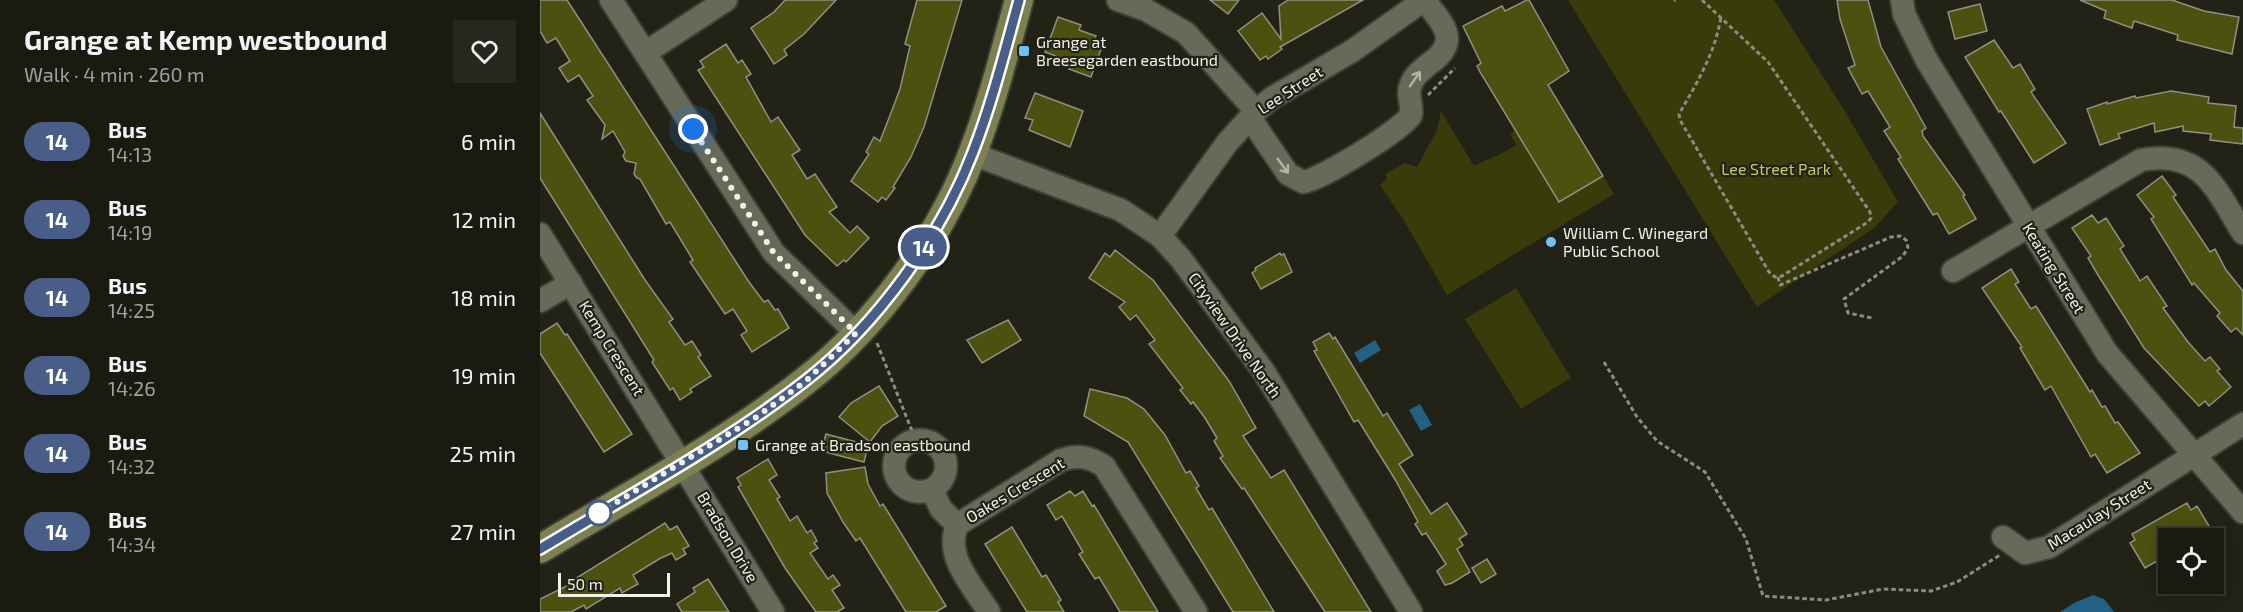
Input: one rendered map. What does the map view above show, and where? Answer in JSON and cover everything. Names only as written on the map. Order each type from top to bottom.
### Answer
[{"type":"main road","points":[[540,549],[755,418],[806,381],[858,331],[891,294],[917,258],[946,209],[973,154],[1019,0]]},
{"type":"street","points":[[611,0],[774,253],[858,331]]},
{"type":"street","points":[[645,52],[726,0]]},
{"type":"street","points":[[1118,0],[1146,10],[1186,33],[1253,114],[1288,174],[1303,182],[1318,177],[1400,128],[1411,116],[1408,92],[1415,74],[1440,56],[1446,45],[1446,27],[1424,0]]},
{"type":"street","name":"Lee Street","points":[[1160,236],[1221,151],[1253,114],[1272,98],[1352,51],[1424,0]]},
{"type":"street","name":"Keating Street","points":[[1902,0],[1904,14],[1926,59],[2106,352],[2243,512]]},
{"type":"street","name":"Cityview Drive North","points":[[973,154],[1120,210],[1160,236],[1221,311],[1264,372],[1411,612]]},
{"type":"street","points":[[1953,271],[2141,160],[2160,156],[2177,158],[2194,165],[2210,179],[2243,232]]},
{"type":"street","name":"Kemp Crescent","points":[[540,234],[683,463]]},
{"type":"street","points":[[540,301],[571,283]]},
{"type":"street","points":[[2194,455],[2243,423]]},
{"type":"street","points":[[916,441],[933,444],[944,455],[946,471],[939,485],[932,490],[916,492],[901,484],[896,477],[894,461],[903,446],[916,441]]},
{"type":"street","name":"Macaulay Street","points":[[2010,542],[2025,553],[2049,547],[2194,455]]},
{"type":"street","name":"Oakes Crescent","points":[[989,612],[952,549],[952,537],[957,525],[1061,460],[1076,456],[1091,458],[1104,466],[1196,612]]},
{"type":"street","name":"Bradson Drive","points":[[683,463],[773,612]]},
{"type":"street","points":[[932,490],[941,508],[957,525]]},
{"type":"path","points":[[1702,0],[1768,62],[1811,122],[1871,218],[1778,277]]},
{"type":"path","points":[[1721,17],[1708,61],[1679,114],[1680,120],[1768,272],[1778,277],[1780,285],[1891,237],[1900,236],[1906,240],[1908,247],[1903,256],[1845,299],[1848,313],[1872,318]]},
{"type":"path","points":[[858,331],[880,346],[916,441]]},
{"type":"path","points":[[1604,362],[1637,417],[1656,441],[1705,472],[1746,539],[1763,596],[1826,600],[1883,589],[1930,591],[1957,582],[2006,549],[2010,542]]},
{"type":"green space","name":"Lee Street Park","points":[[1568,0],[1774,0],[1843,108],[1898,202],[1874,228],[1757,307]]},
{"type":"green space","points":[[1441,111],[1474,166],[1516,145],[1510,134],[1516,130],[1559,201],[1603,176],[1614,194],[1447,295],[1403,219],[1380,185],[1387,179],[1385,174],[1405,163],[1417,167],[1437,130]]},
{"type":"green space","points":[[1516,288],[1571,378],[1521,409],[1465,319]]},
{"type":"water","points":[[1375,340],[1381,350],[1360,363],[1354,353]]},
{"type":"water","points":[[1420,404],[1432,425],[1421,431],[1409,410]]},
{"type":"water","points":[[2093,595],[2104,599],[2114,612],[2060,612],[2074,603]]},
{"type":"building","points":[[540,0],[567,0],[749,282],[764,302],[768,300],[775,310],[778,309],[789,328],[752,352],[741,335],[747,331],[733,309],[725,314],[690,262],[693,260],[670,222],[666,224],[640,179],[634,174],[636,163],[626,161],[623,156],[625,152],[613,131],[602,139],[605,125],[587,100],[593,96],[579,75],[568,82],[559,68],[570,61],[556,38],[547,43],[540,31]]},
{"type":"building","points":[[785,0],[836,0],[804,34],[784,50],[787,55],[774,64],[751,28],[774,12]]},
{"type":"building","points":[[917,0],[962,0],[924,127],[911,157],[893,187],[895,188],[886,200],[882,197],[878,202],[851,181],[869,154],[866,152],[874,137],[880,141],[900,89],[910,46],[905,44]]},
{"type":"building","points":[[1210,0],[1239,0],[1228,14]]},
{"type":"building","points":[[1288,0],[1363,0],[1280,47],[1282,49],[1268,59],[1266,56],[1260,60],[1238,31],[1262,13],[1281,39],[1279,6]]},
{"type":"building","points":[[1527,0],[1569,71],[1548,85],[1603,176],[1559,202],[1480,72],[1477,66],[1481,63],[1463,26],[1502,6],[1505,11]]},
{"type":"building","points":[[1837,0],[1868,0],[1881,47],[1926,128],[1922,131],[1923,136],[1965,195],[1963,196],[1976,219],[1949,234],[1937,213],[1933,215],[1898,159],[1901,157],[1884,131],[1890,127],[1868,91],[1862,94],[1848,68],[1855,65],[1840,19]]},
{"type":"building","points":[[2080,0],[2172,0],[2204,11],[2239,17],[2232,54],[2177,40],[2178,35],[2134,21],[2132,28],[2104,18],[2106,11]]},
{"type":"building","points":[[1980,4],[1987,31],[1955,39],[1948,12]]},
{"type":"building","points":[[1058,17],[1081,25],[1079,30],[1096,36],[1092,46],[1101,49],[1091,77],[1069,69],[1072,62],[1045,52]]},
{"type":"building","points":[[1994,40],[2013,68],[2020,64],[2035,89],[2031,92],[2066,143],[2034,163],[1965,57]]},
{"type":"building","points":[[726,44],[738,63],[742,60],[751,74],[746,77],[771,122],[778,117],[800,150],[792,155],[807,179],[815,174],[837,207],[829,212],[850,233],[857,226],[869,238],[846,262],[844,260],[837,266],[805,235],[698,70],[704,67],[700,61]]},
{"type":"building","points":[[2171,91],[2209,97],[2208,103],[2236,106],[2234,127],[2243,128],[2243,144],[2210,140],[2211,134],[2183,131],[2183,126],[2155,132],[2154,123],[2118,134],[2120,138],[2100,145],[2087,109],[2135,96],[2136,98]]},
{"type":"building","points":[[1035,93],[1083,111],[1070,147],[1029,130],[1033,120],[1025,118]]},
{"type":"building","points":[[540,113],[645,280],[673,319],[669,322],[685,345],[692,341],[701,355],[698,357],[711,376],[690,389],[692,392],[680,400],[673,388],[670,390],[652,362],[654,360],[540,178]]},
{"type":"building","points":[[2162,176],[2176,195],[2173,197],[2210,252],[2215,249],[2226,270],[2243,291],[2243,335],[2236,328],[2231,332],[2217,316],[2220,313],[2194,283],[2192,285],[2151,219],[2154,217],[2137,195]]},
{"type":"building","points":[[2092,215],[2098,223],[2106,218],[2124,246],[2120,249],[2140,281],[2147,276],[2167,306],[2163,308],[2188,342],[2205,361],[2210,357],[2220,369],[2217,371],[2231,387],[2209,406],[2205,401],[2199,406],[2144,348],[2098,275],[2088,258],[2091,256],[2072,228]]},
{"type":"building","points":[[1115,250],[1153,280],[1229,381],[1256,428],[1243,436],[1271,478],[1284,470],[1371,612],[1325,612],[1244,488],[1242,489],[1220,458],[1223,456],[1214,441],[1217,438],[1205,418],[1180,390],[1183,388],[1149,344],[1155,340],[1136,315],[1130,320],[1119,307],[1125,302],[1089,278],[1105,253],[1110,257]]},
{"type":"building","points":[[1280,253],[1284,254],[1292,272],[1261,289],[1252,273],[1256,270],[1255,268]]},
{"type":"building","points":[[2011,269],[2019,282],[2015,284],[2031,309],[2036,306],[2090,392],[2092,390],[2102,407],[2105,406],[2115,423],[2118,422],[2140,453],[2107,473],[2095,454],[2091,457],[2051,386],[2045,390],[2020,348],[2022,347],[1982,288]]},
{"type":"building","points":[[1008,320],[1021,340],[982,363],[967,340]]},
{"type":"building","points":[[557,323],[565,335],[567,334],[632,434],[604,452],[540,353],[540,334]]},
{"type":"building","points":[[1329,333],[1333,339],[1335,337],[1383,416],[1387,413],[1413,455],[1399,464],[1431,514],[1447,503],[1467,534],[1459,539],[1463,545],[1457,549],[1470,572],[1452,583],[1445,585],[1437,571],[1446,564],[1426,533],[1422,535],[1415,524],[1418,522],[1396,481],[1358,420],[1354,422],[1314,351],[1317,350],[1313,342]]},
{"type":"building","points":[[879,386],[898,416],[882,426],[870,442],[839,417],[851,403]]},
{"type":"building","points":[[1090,389],[1127,398],[1144,409],[1165,435],[1186,473],[1190,471],[1199,486],[1196,488],[1209,510],[1212,508],[1274,612],[1233,612],[1128,442],[1084,416]]},
{"type":"building","points":[[826,434],[868,445],[864,462],[821,451]]},
{"type":"building","points":[[768,459],[777,475],[769,480],[780,497],[777,499],[790,521],[797,516],[807,533],[811,530],[817,541],[814,543],[818,548],[810,553],[828,579],[833,575],[840,585],[832,590],[844,608],[837,612],[816,612],[785,568],[738,487],[741,485],[737,478]]},
{"type":"building","points":[[865,467],[868,484],[880,506],[883,504],[946,606],[936,612],[906,612],[860,538],[856,541],[843,522],[827,493],[826,473]]},
{"type":"building","points":[[1070,491],[1075,496],[1083,491],[1092,506],[1094,505],[1158,612],[1120,612],[1099,577],[1095,579],[1079,554],[1083,552],[1062,516],[1056,520],[1047,505]]},
{"type":"building","points":[[2187,503],[2191,510],[2197,506],[2210,528],[2158,528],[2158,560],[2145,568],[2130,543],[2135,540],[2132,534]]},
{"type":"building","points":[[665,523],[670,530],[677,526],[689,546],[683,549],[686,554],[676,560],[672,553],[659,559],[633,575],[638,584],[622,593],[620,588],[586,609],[584,605],[571,612],[540,612],[540,599],[571,584],[570,582]]},
{"type":"building","points":[[1012,527],[1042,577],[1046,575],[1061,600],[1058,602],[1064,612],[1027,612],[985,544]]},
{"type":"building","points":[[1487,559],[1496,574],[1481,583],[1472,568]]},
{"type":"building","points":[[708,579],[729,612],[682,612],[677,604],[695,592],[693,588]]},
{"type":"bus line","name":"14","points":[[540,549],[755,418],[806,381],[831,359],[891,294],[917,258],[946,209],[973,154],[994,91],[1019,0]]},
{"type":"place","name":"Grange at Breesegarden eastbound","points":[[1024,51]]},
{"type":"place","name":"William C. Winegard Public School","points":[[1551,242]]},
{"type":"place","name":"Grange at Bradson eastbound","points":[[743,445]]},
{"type":"route","points":[[599,513],[755,418],[806,381],[856,333],[774,253],[693,129]]}]
